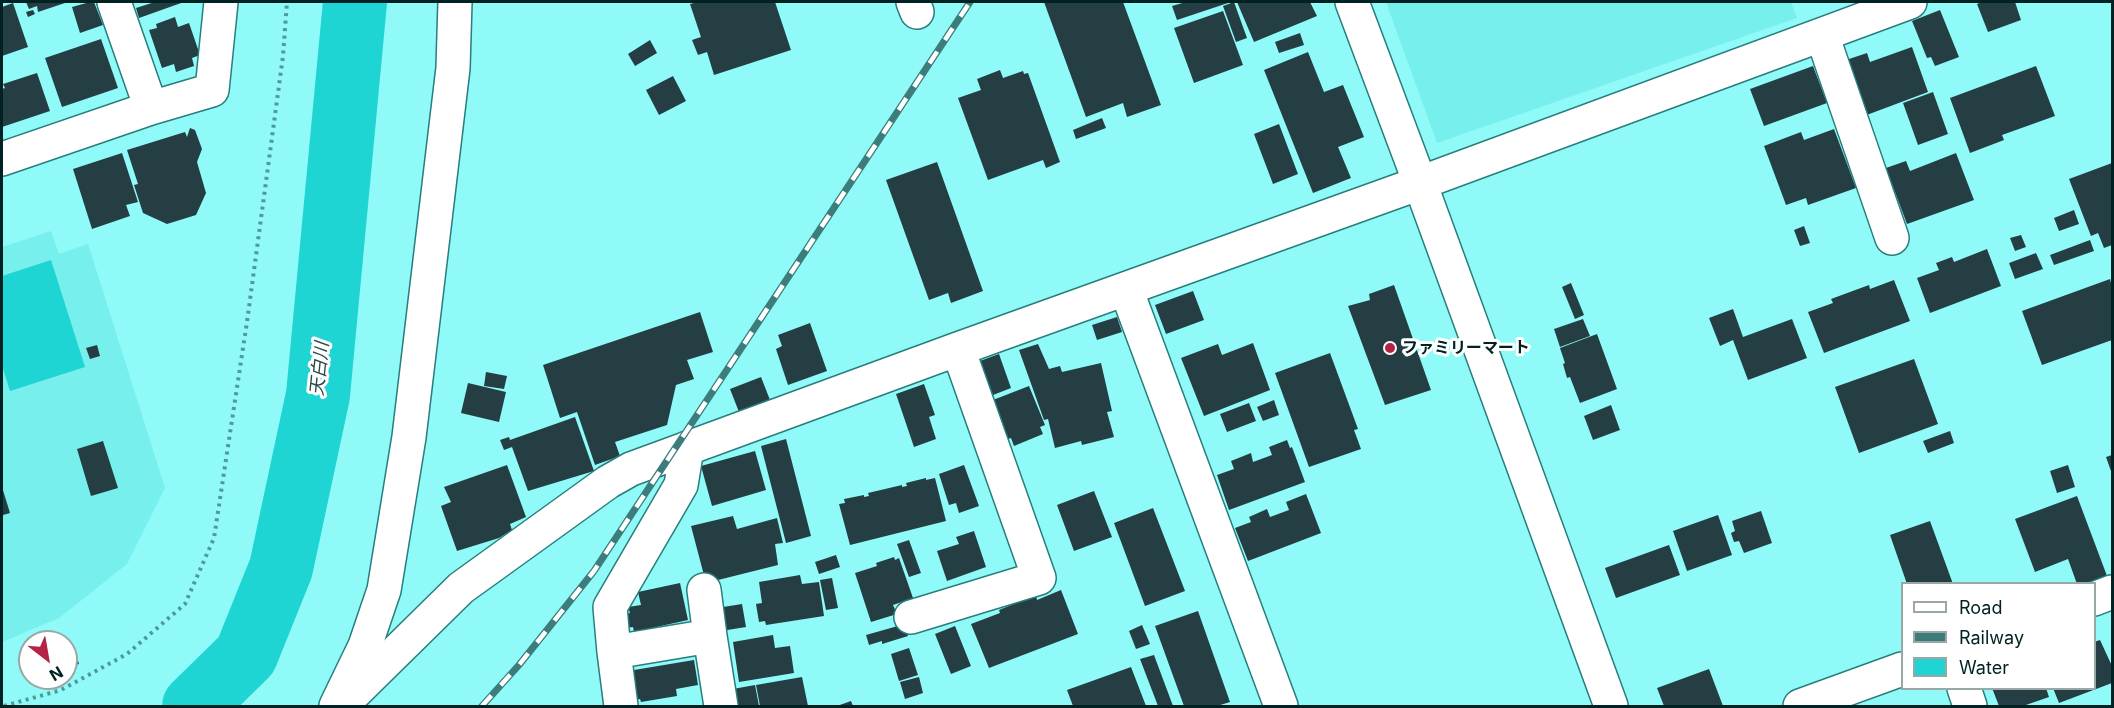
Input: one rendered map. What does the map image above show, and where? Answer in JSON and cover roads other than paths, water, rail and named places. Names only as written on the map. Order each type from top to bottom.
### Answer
[{"type":"street","points":[[114,2],[151,108]]},
{"type":"street","points":[[2,159],[151,108],[212,90],[221,2]]},
{"type":"street","points":[[336,706],[365,646],[384,590],[409,437],[453,68],[456,2]]},
{"type":"street","points":[[1352,2],[1611,706]]},
{"type":"street","points":[[340,706],[461,588],[608,482],[631,469],[1420,183],[1910,2]]},
{"type":"street","points":[[1822,35],[1892,238]]},
{"type":"street","points":[[1126,290],[1281,706]]},
{"type":"street","points":[[911,617],[1039,578],[958,349]]},
{"type":"street","points":[[621,706],[610,607],[681,485],[687,448]]},
{"type":"street","points":[[704,590],[721,706]]},
{"type":"street","points":[[2096,598],[2112,592]]},
{"type":"street","points":[[614,652],[710,636]]},
{"type":"street","points":[[1800,706],[1901,669]]},
{"type":"street","points":[[1965,690],[1970,706]]},
{"type":"water","points":[[51,260],[85,367],[10,391],[2,365],[2,276]]},
{"type":"waterway","name":"天白川","points":[[194,706],[246,655],[281,568],[318,395],[355,2]]},
{"type":"railway","points":[[482,706],[519,665],[594,571],[970,2]]},
{"type":"place","name":"ファミリーマート","points":[[1390,348]]}]
